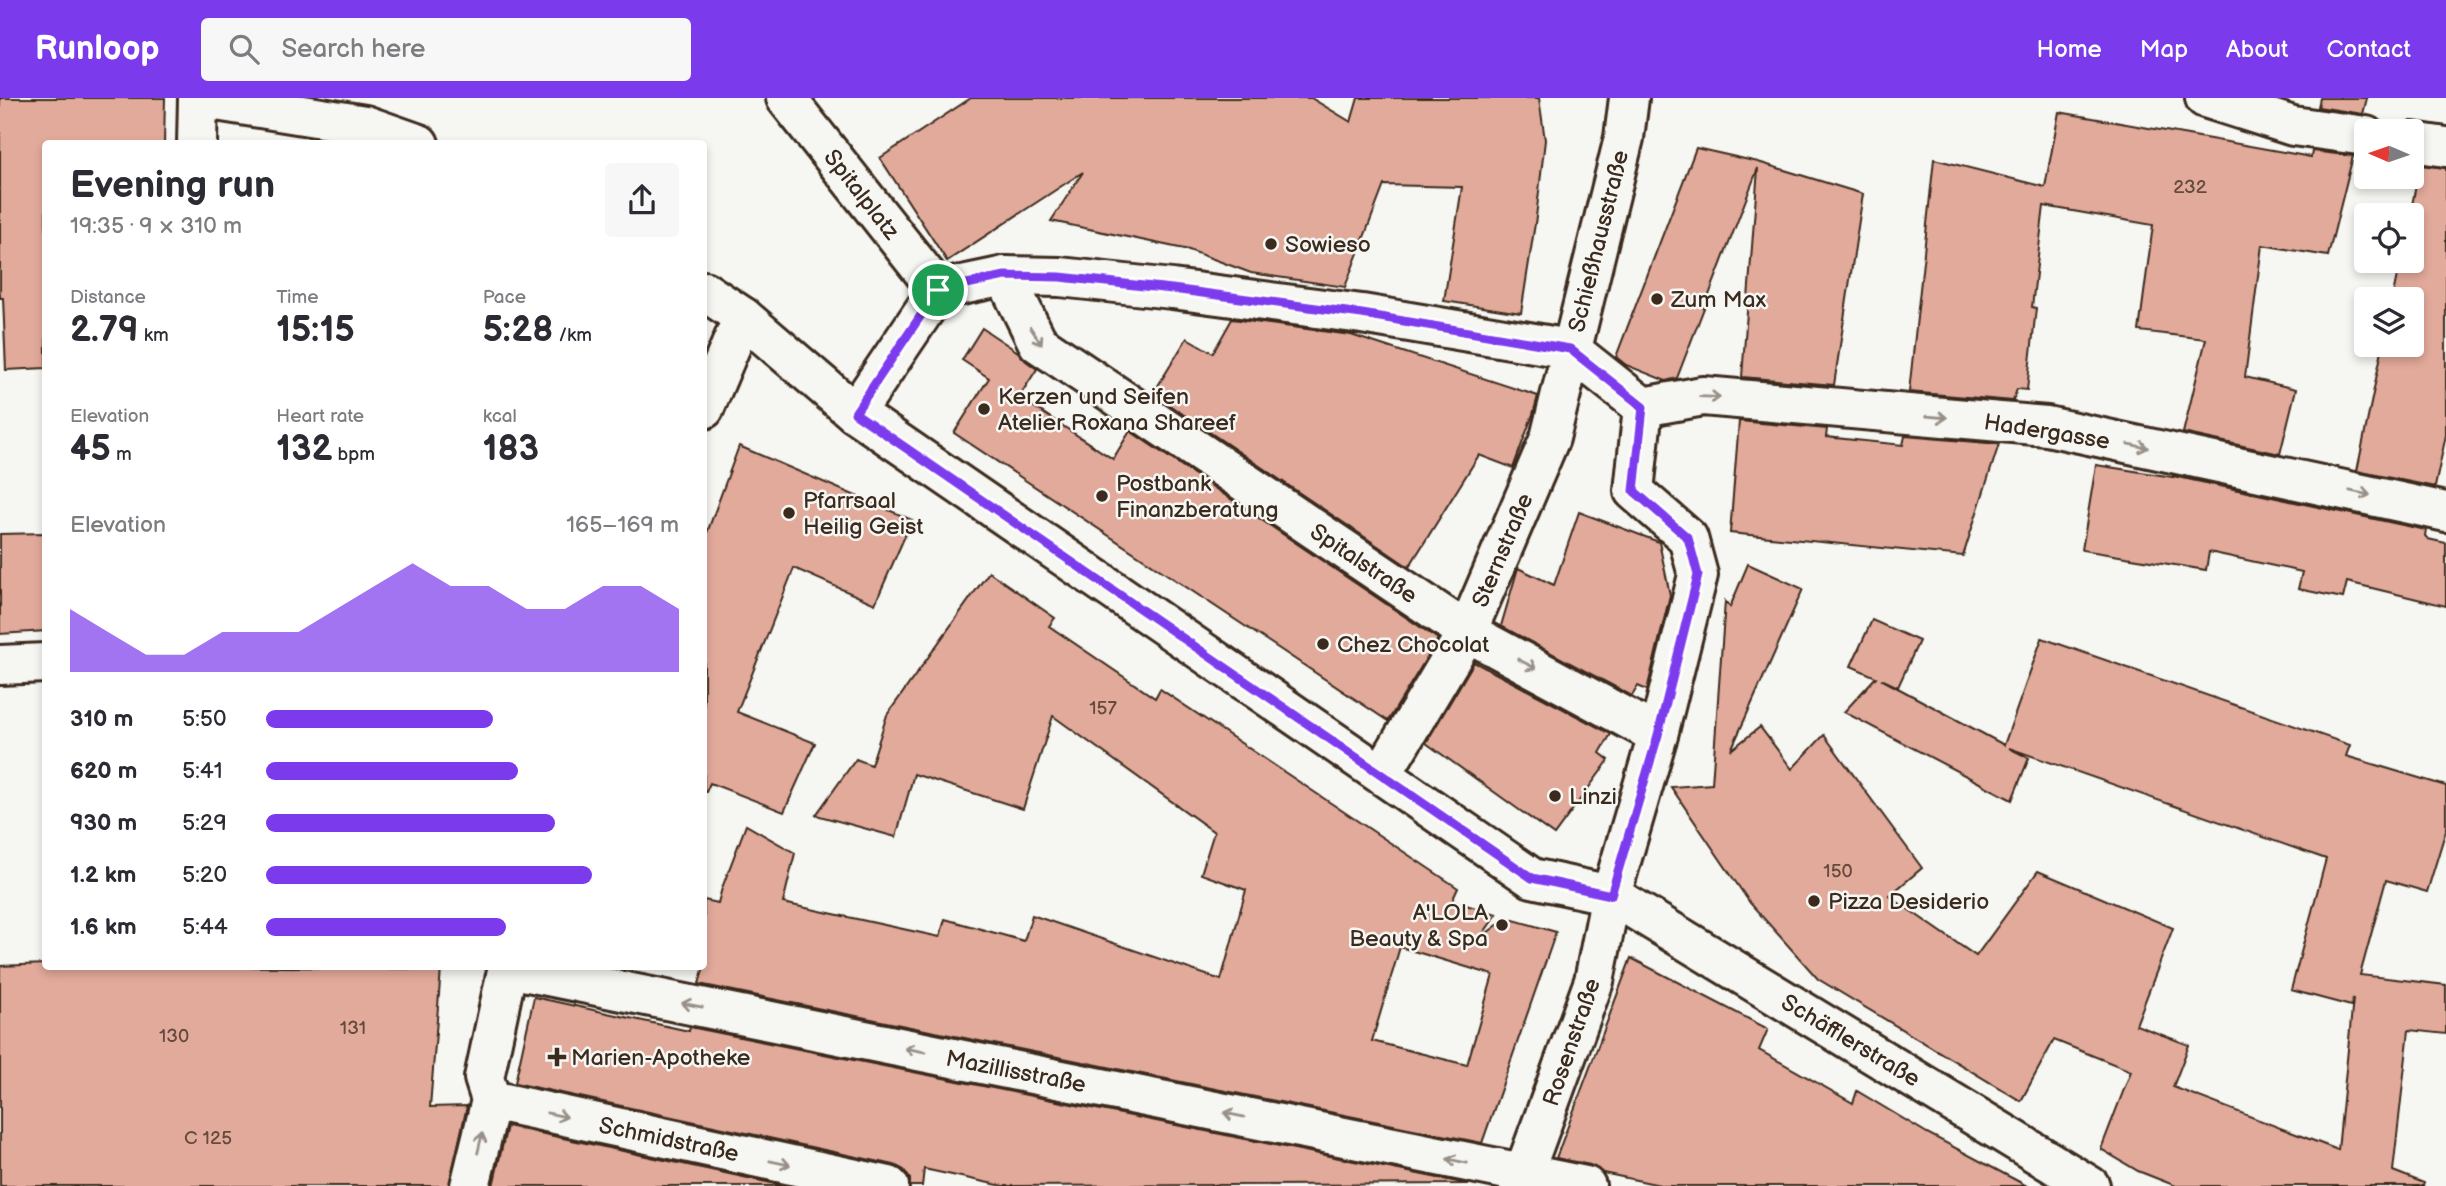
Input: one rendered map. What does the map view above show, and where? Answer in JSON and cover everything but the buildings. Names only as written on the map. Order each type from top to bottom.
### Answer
[{"type":"street","points":[[197,140],[198,98],[365,125],[408,140]]},
{"type":"street","name":"Spitalplatz","points":[[786,98],[938,290]]},
{"type":"street","points":[[2205,98],[2293,126],[2354,134]]},
{"type":"street","name":"Schießhausstraße","points":[[1632,99],[1570,349],[1643,407]]},
{"type":"street","points":[[2424,144],[2446,147]]},
{"type":"street","points":[[855,413],[938,290],[1005,276],[1060,277],[1186,290],[1362,314],[1570,349]]},
{"type":"street","name":"Spitalstraße","points":[[1005,276],[1038,343],[1467,632],[1658,735]]},
{"type":"street","points":[[707,293],[743,317],[707,402]]},
{"type":"street","name":"Schäfflerstraße","points":[[743,317],[855,413],[1532,878],[1611,895],[2090,1186]]},
{"type":"street","name":"Sternstraße","points":[[1382,774],[1467,632],[1550,438],[1570,349]]},
{"type":"street","name":"Hadergasse","points":[[1643,407],[1703,396],[2047,426],[2446,512]]},
{"type":"street","points":[[1611,895],[1658,735],[1698,575],[1688,538],[1634,491],[1643,407]]},
{"type":"street","points":[[0,665],[42,663]]},
{"type":"street","name":"Rosenstraße","points":[[1521,1180],[1594,981],[1611,895]]},
{"type":"street","points":[[470,1186],[491,1100],[484,1077],[507,970]]},
{"type":"street","name":"Mazillisstraße","points":[[522,970],[1521,1180],[1586,1186]]},
{"type":"street","name":"Schmidstraße","points":[[491,1100],[889,1186]]},
{"type":"place","name":"Sowieso","points":[[1271,244]]},
{"type":"place","name":"Zum Max","points":[[1657,299]]},
{"type":"place","name":"Kerzen und Seifen Atelier Roxana Shareef","points":[[984,409]]},
{"type":"place","name":"Postbank Finanzberatung","points":[[1102,496]]},
{"type":"place","name":"Pfarrsaal Heilig Geist","points":[[789,513]]},
{"type":"place","name":"Chez Chocolat","points":[[1323,644]]},
{"type":"place","name":"Linzi","points":[[1555,796]]},
{"type":"place","name":"Pizza Desiderio","points":[[1814,901]]},
{"type":"place","name":"A'LOLA Beauty & Spa","points":[[1502,925]]},
{"type":"place","name":"Marien-Apotheke","points":[[557,1057]]},
{"type":"route","points":[[1005,276],[1060,277],[1362,314],[1570,349],[1643,407],[1634,491],[1688,538],[1698,575],[1658,735],[1611,895],[1532,878],[855,413],[938,290],[1005,276]]}]
